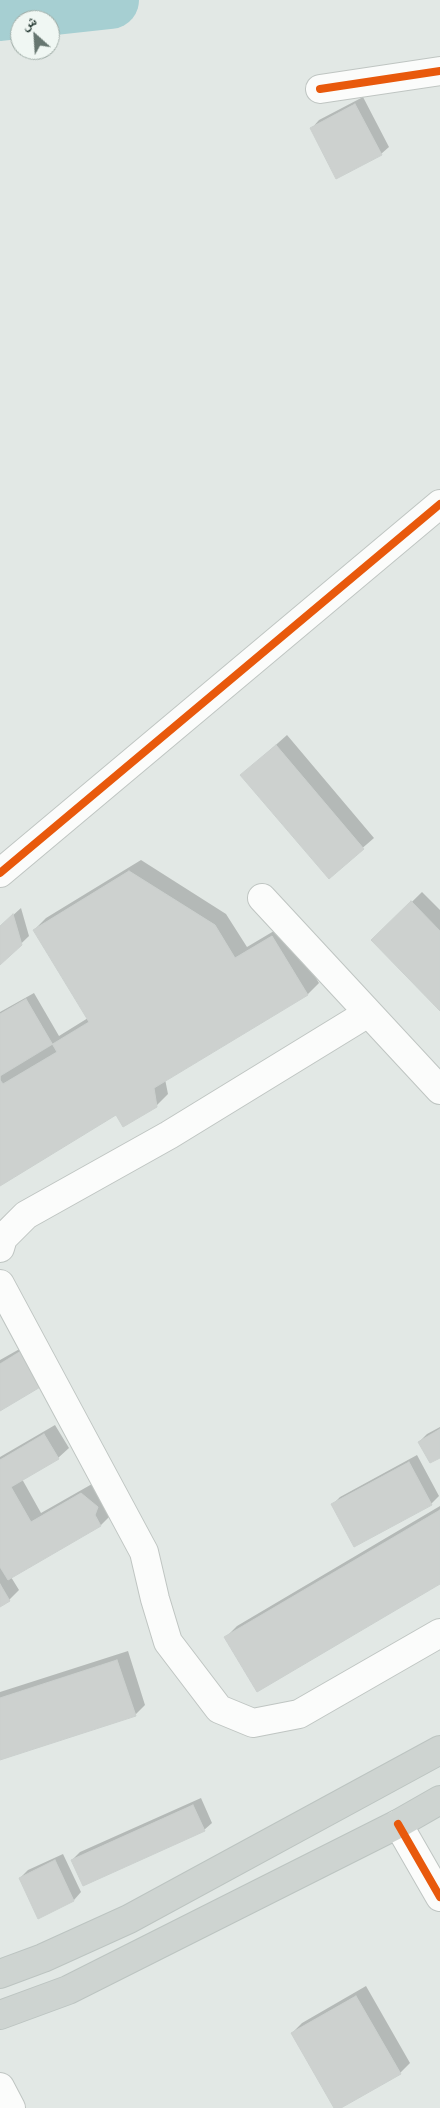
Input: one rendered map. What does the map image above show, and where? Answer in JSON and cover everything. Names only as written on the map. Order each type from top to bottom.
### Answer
[{"type":"main road","points":[[0,1974],[42,1958],[129,1919],[440,1750]]},
{"type":"main road","points":[[0,2015],[68,1990],[398,1824],[440,1800]]},
{"type":"street","points":[[320,89],[440,71]]},
{"type":"street","points":[[0,873],[440,504]]},
{"type":"street","points":[[262,898],[440,1090]]},
{"type":"street","points":[[0,1248],[2,1238],[26,1215],[169,1135],[368,1013]]},
{"type":"street","points":[[0,1284],[144,1552],[168,1642],[219,1709],[253,1723],[299,1714],[440,1633]]},
{"type":"street","points":[[398,1824],[440,1897]]},
{"type":"street","points":[[0,2087],[11,2108]]},
{"type":"building","points":[[355,104],[382,155],[336,179],[310,128]]},
{"type":"building","points":[[276,745],[364,849],[329,879],[240,775]]},
{"type":"building","points":[[129,871],[215,925],[235,958],[272,936],[308,995],[154,1088],[157,1107],[123,1127],[116,1115],[0,1186],[0,1076],[89,1022],[33,930]]},
{"type":"building","points":[[411,901],[440,931],[440,1011],[371,940]]},
{"type":"building","points":[[13,914],[22,945],[0,965],[0,926]]},
{"type":"building","points":[[26,999],[57,1052],[3,1084],[0,1080],[0,1014]]},
{"type":"building","points":[[21,1351],[42,1386],[0,1411],[0,1364]]},
{"type":"building","points":[[440,1429],[440,1458],[430,1463],[418,1442]]},
{"type":"building","points":[[44,1434],[59,1459],[11,1487],[31,1522],[81,1493],[98,1507],[95,1515],[101,1526],[8,1580],[0,1567],[0,1460]]},
{"type":"building","points":[[409,1462],[432,1505],[354,1547],[331,1504]]},
{"type":"building","points":[[440,1510],[440,1584],[257,1692],[224,1637]]},
{"type":"building","points":[[0,1584],[10,1601],[0,1607]]},
{"type":"building","points":[[117,1660],[136,1716],[0,1760],[0,1698]]},
{"type":"building","points":[[193,1805],[205,1831],[83,1886],[71,1860]]},
{"type":"building","points":[[55,1860],[74,1901],[38,1919],[19,1878]]},
{"type":"building","points":[[356,1996],[401,2074],[341,2108],[334,2108],[291,2033]]},
{"type":"waterway","points":[[0,12],[110,0]]},
{"type":"cycle path","points":[[320,89],[440,71]]},
{"type":"cycle path","points":[[0,873],[440,504]]},
{"type":"cycle path","points":[[398,1824],[440,1897]]}]
